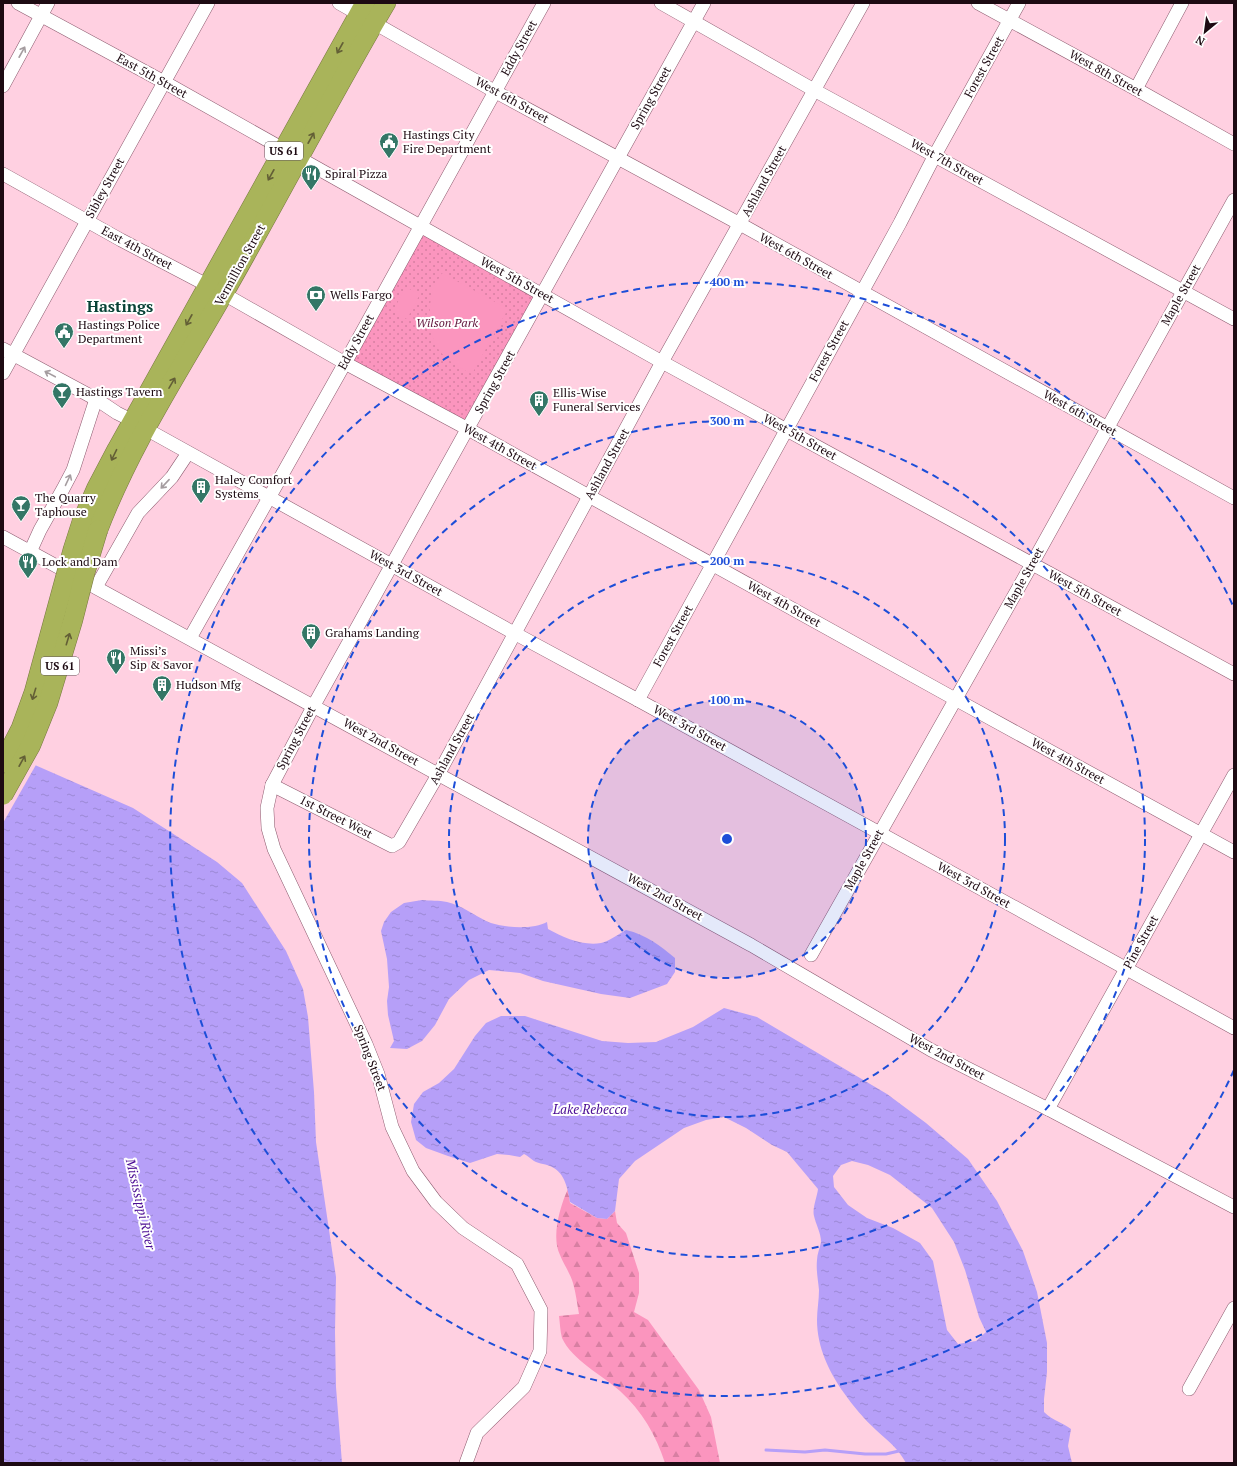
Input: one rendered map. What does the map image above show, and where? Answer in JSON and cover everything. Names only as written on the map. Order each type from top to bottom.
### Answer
[{"type":"highway","name":"Vermillion Street","points":[[90,525],[96,489],[140,425],[292,154],[366,13],[386,3]]},
{"type":"highway","name":"US 61","points":[[3,763],[21,728],[34,692],[73,549],[90,525]]},
{"type":"highway","name":"US 61","points":[[3,795],[31,746],[48,703],[74,620],[85,573],[90,525]]},
{"type":"street","name":"East 5th Street","points":[[18,3],[164,82],[292,154]]},
{"type":"street","points":[[3,86],[48,3]]},
{"type":"street","name":"Sibley Street","points":[[3,373],[8,352],[87,221],[208,3]]},
{"type":"street","name":"West 6th Street","points":[[339,3],[366,13],[494,91],[740,224],[1234,498]]},
{"type":"street","name":"Eddy Street","points":[[190,638],[345,363],[544,3]]},
{"type":"street","name":"West 7th Street","points":[[661,3],[814,90],[1234,319]]},
{"type":"street","name":"Spring Street","points":[[466,1463],[477,1433],[524,1387],[540,1352],[541,1310],[517,1264],[463,1228],[436,1202],[413,1171],[392,1127],[378,1074],[366,1044],[274,849],[268,828],[267,808],[272,785],[314,706],[704,3]]},
{"type":"street","name":"Ashland Street","points":[[399,842],[438,774],[662,362],[863,3]]},
{"type":"street","name":"West 8th Street","points":[[978,3],[1234,144]]},
{"type":"street","name":"Forest Street","points":[[638,700],[1019,3]]},
{"type":"street","points":[[1136,89],[1182,3]]},
{"type":"street","name":"West 5th Street","points":[[292,154],[662,362],[1234,674]]},
{"type":"street","name":"East 4th Street","points":[[3,174],[216,290]]},
{"type":"street","name":"Maple Street","points":[[811,955],[1032,564],[1234,200]]},
{"type":"street","name":"West 4th Street","points":[[216,290],[345,363],[468,429],[588,497],[1234,852]]},
{"type":"street","name":"West 3rd Street","points":[[8,352],[96,399],[117,413],[188,453],[514,634],[638,700],[1234,1028]]},
{"type":"street","points":[[30,552],[40,530],[64,489],[73,470],[96,399]]},
{"type":"street","points":[[96,588],[138,513],[172,477],[188,453]]},
{"type":"street","name":"West 2nd Street","points":[[3,537],[751,945],[931,1050],[1048,1109],[1234,1207]]},
{"type":"street","name":"Pine Street","points":[[1048,1109],[1234,775]]},
{"type":"street","name":"1st Street West","points":[[272,785],[392,846],[399,842]]},
{"type":"street","points":[[1189,1389],[1234,1308]]},
{"type":"green space","name":"Wilson Park","points":[[420,227],[542,295],[468,429],[345,363]]},
{"type":"green space","points":[[442,273],[508,309],[472,374],[458,367],[446,358],[435,344],[430,321],[430,304],[434,287]]},
{"type":"green space","points":[[405,287],[420,294],[407,319],[393,312]]},
{"type":"green space","points":[[568,1189],[570,1203],[597,1218],[607,1219],[615,1211],[617,1223],[626,1233],[639,1273],[639,1293],[634,1312],[648,1320],[699,1390],[711,1417],[720,1463],[665,1463],[653,1433],[642,1415],[620,1391],[580,1360],[562,1338],[559,1316],[579,1314],[573,1283],[557,1248],[556,1239],[556,1231],[562,1204]]},
{"type":"water","name":"Mississippi River","points":[[3,751],[133,808],[217,862],[242,883],[286,951],[303,989],[308,1017],[316,1142],[336,1277],[336,1387],[342,1463],[3,1463]]},
{"type":"water","points":[[422,900],[452,903],[486,921],[508,927],[534,926],[547,922],[548,929],[567,938],[587,943],[594,944],[604,942],[626,930],[652,941],[675,958],[675,972],[667,984],[630,998],[601,994],[543,981],[520,973],[489,970],[469,980],[449,999],[435,1025],[422,1041],[407,1049],[390,1048],[394,1041],[388,1015],[387,1001],[389,987],[387,959],[381,931],[384,922],[391,912],[404,903]]},
{"type":"water","name":"Lake Rebecca","points":[[724,1008],[757,1017],[887,1094],[926,1123],[968,1159],[997,1201],[1023,1251],[1037,1292],[1047,1343],[1047,1372],[1044,1412],[1071,1429],[1068,1446],[1072,1463],[906,1463],[903,1457],[889,1441],[867,1421],[847,1398],[833,1377],[825,1359],[819,1340],[817,1320],[819,1290],[817,1256],[821,1242],[815,1219],[814,1206],[818,1189],[787,1152],[724,1117],[706,1120],[684,1128],[635,1161],[619,1179],[615,1211],[607,1219],[597,1218],[570,1202],[565,1182],[560,1173],[552,1167],[536,1162],[524,1154],[520,1157],[497,1154],[470,1163],[426,1148],[416,1140],[411,1122],[414,1104],[423,1092],[439,1083],[454,1069],[475,1036],[486,1023],[501,1016],[525,1016],[602,1041],[628,1043],[656,1042],[693,1027]],"holes":[[[852,1161],[868,1165],[890,1175],[932,1208],[954,1242],[965,1270],[979,1317],[986,1332],[976,1341],[958,1344],[947,1330],[933,1261],[920,1243],[893,1228],[867,1218],[848,1205],[834,1187],[833,1176],[841,1165]]]},
{"type":"pier","points":[[3,749],[37,763],[3,823]]},
{"type":"waterway","points":[[766,1450],[805,1452],[825,1450],[865,1454],[886,1454],[899,1451]]},
{"type":"place","name":"Hastings City Fire Department","points":[[389,159]]},
{"type":"place","name":"Spiral Pizza","points":[[311,191]]},
{"type":"place","name":"Wells Fargo","points":[[316,312]]},
{"type":"place","name":"Hastings Police Department","points":[[64,349]]},
{"type":"place","name":"Hastings Tavern","points":[[62,409]]},
{"type":"place","name":"Ellis-Wise Funeral Services","points":[[539,417]]},
{"type":"place","name":"Haley Comfort Systems","points":[[201,504]]},
{"type":"place","name":"The Quarry Taphouse","points":[[21,522]]},
{"type":"place","name":"Lock and Dam","points":[[28,579]]},
{"type":"place","name":"Grahams Landing","points":[[311,650]]},
{"type":"place","name":"Missi’s Sip & Savor","points":[[116,675]]},
{"type":"place","name":"Hudson Mfg","points":[[162,702]]},
{"type":"district","name":"Hastings","points":[[120,306]]}]
